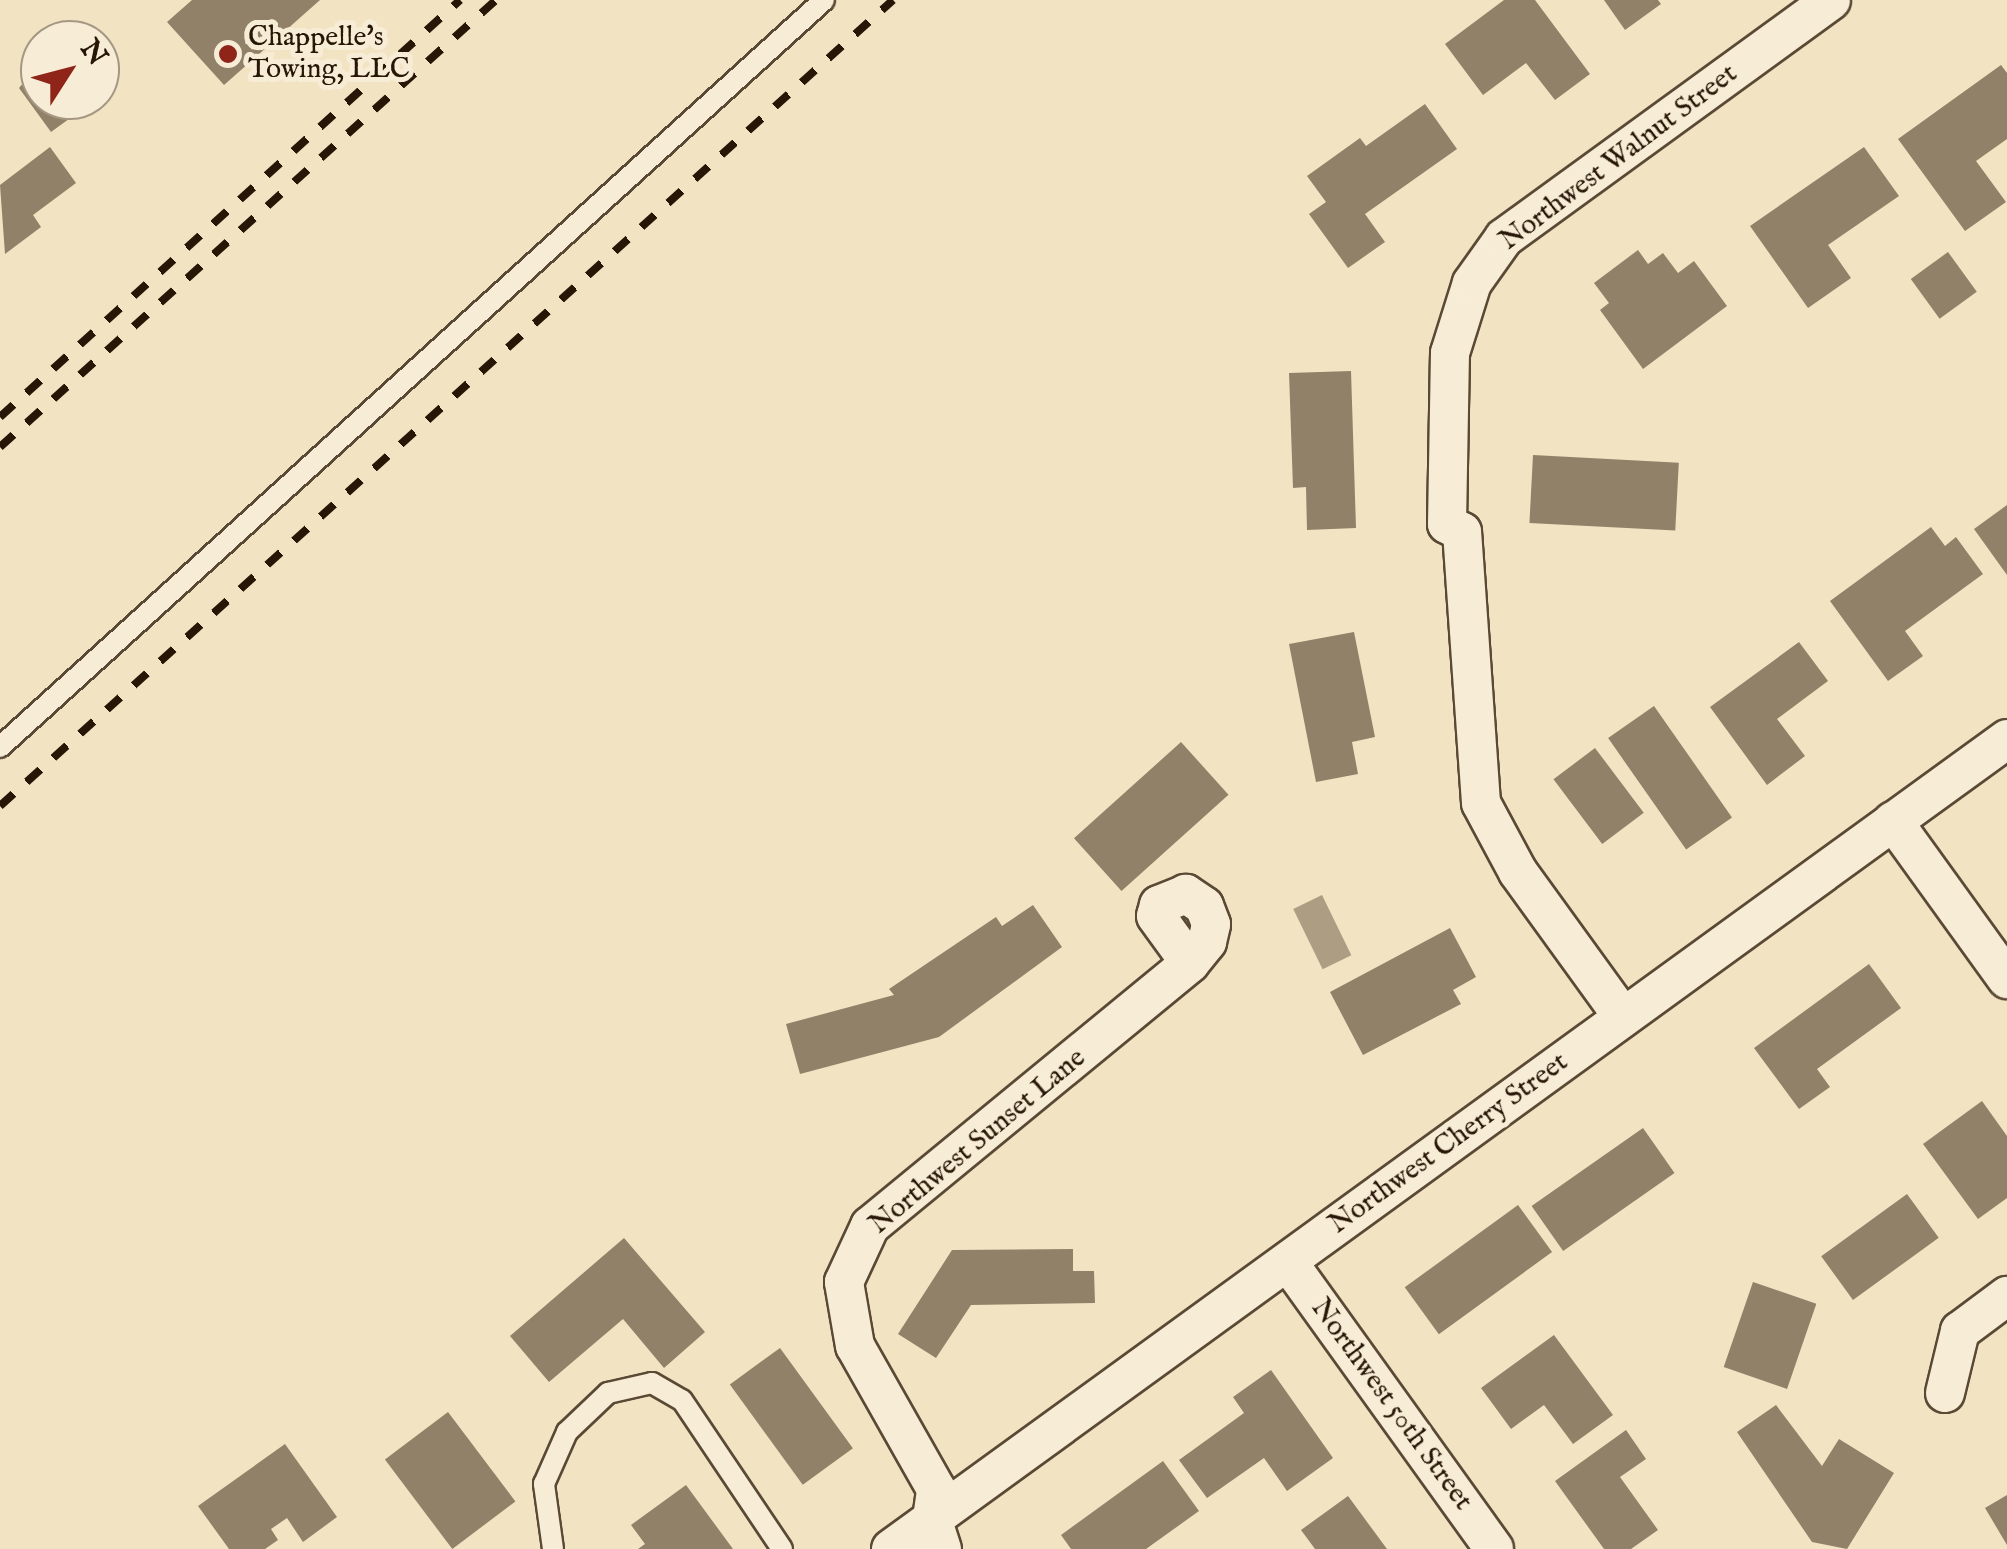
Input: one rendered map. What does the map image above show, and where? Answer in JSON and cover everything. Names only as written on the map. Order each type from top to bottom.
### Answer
[{"type":"street","name":"Northwest Walnut Street","points":[[1623,1017],[1518,872],[1481,804],[1462,532],[1447,524],[1450,353],[1472,284],[1504,238],[1831,0]]},
{"type":"street","name":"Northwest Cherry Street","points":[[891,1549],[937,1534],[1288,1262],[2007,738]]},
{"type":"street","points":[[1893,821],[2007,980]]},
{"type":"street","name":"Northwest Sunset Lane","points":[[937,1534],[936,1490],[855,1346],[844,1282],[870,1226],[1190,962]]},
{"type":"street","name":"Northwest 50th Street","points":[[1288,1262],[1494,1549]]},
{"type":"street","points":[[1945,1393],[1960,1331],[2007,1296]]},
{"type":"lane","points":[[0,746],[824,0]]},
{"type":"lane","points":[[552,1549],[544,1484],[566,1432],[608,1393],[652,1382],[669,1387],[694,1414],[782,1549]]},
{"type":"shaded area","points":[[1322,895],[1351,955],[1323,969],[1293,909]]},
{"type":"building","name":"Chappelle's Towing, LLC","points":[[192,0],[320,0],[224,85],[167,22]]},
{"type":"building","points":[[1504,0],[1535,0],[1590,74],[1555,100],[1526,63],[1483,95],[1445,44]]},
{"type":"building","points":[[1604,0],[1658,0],[1661,4],[1625,30]]},
{"type":"building","points":[[2001,65],[2007,73],[2007,139],[1976,161],[2006,202],[1965,231],[1898,139]]},
{"type":"building","points":[[1425,104],[1457,149],[1365,214],[1385,242],[1348,268],[1309,214],[1326,202],[1307,176],[1360,138],[1366,146]]},
{"type":"building","points":[[42,120],[68,120],[51,132]]},
{"type":"building","points":[[50,147],[76,183],[33,215],[41,227],[5,254],[0,185]]},
{"type":"building","points":[[1864,147],[1899,196],[1828,245],[1851,278],[1808,308],[1750,226]]},
{"type":"building","points":[[1638,250],[1648,264],[1663,253],[1678,273],[1694,261],[1727,306],[1643,369],[1600,310],[1609,303],[1594,283]]},
{"type":"building","points":[[1948,252],[1977,292],[1940,319],[1911,279]]},
{"type":"building","points":[[1351,371],[1356,528],[1307,530],[1306,487],[1293,488],[1289,373]]},
{"type":"building","points":[[1533,455],[1679,463],[1675,531],[1529,523]]},
{"type":"building","points":[[2007,505],[2007,575],[1974,529]]},
{"type":"building","points":[[1931,527],[1945,546],[1956,537],[1983,574],[1905,631],[1923,656],[1888,681],[1830,601]]},
{"type":"building","points":[[1354,632],[1375,737],[1352,742],[1358,774],[1316,782],[1289,644]]},
{"type":"building","points":[[1799,642],[1828,681],[1777,719],[1805,756],[1767,785],[1710,707]]},
{"type":"building","points":[[1654,706],[1732,817],[1686,850],[1608,738]]},
{"type":"building","points":[[1181,742],[1229,795],[1121,891],[1074,838]]},
{"type":"building","points":[[1595,748],[1644,813],[1602,844],[1553,779]]},
{"type":"building","points":[[1033,905],[1062,947],[939,1037],[800,1074],[786,1024],[894,995],[889,989],[996,917],[1002,926]]},
{"type":"building","points":[[1450,928],[1476,977],[1453,990],[1461,1004],[1363,1055],[1330,992]]},
{"type":"building","points":[[1869,964],[1901,1008],[1817,1069],[1830,1087],[1799,1109],[1754,1048]]},
{"type":"building","points":[[1982,1101],[2007,1136],[2007,1198],[1978,1219],[1923,1144]]},
{"type":"building","points":[[1643,1128],[1675,1173],[1563,1251],[1532,1206]]},
{"type":"building","points":[[1907,1194],[1939,1238],[1853,1300],[1821,1256]]},
{"type":"building","points":[[1518,1205],[1552,1252],[1439,1334],[1405,1287]]},
{"type":"building","points":[[624,1238],[705,1332],[664,1368],[623,1319],[549,1382],[510,1336]]},
{"type":"building","points":[[1073,1249],[1073,1271],[1094,1271],[1095,1303],[971,1305],[936,1358],[898,1334],[952,1250]]},
{"type":"building","points":[[1753,1282],[1816,1304],[1787,1389],[1724,1367]]},
{"type":"building","points":[[1554,1335],[1613,1415],[1573,1444],[1544,1405],[1511,1429],[1481,1388]]},
{"type":"building","points":[[780,1348],[853,1448],[803,1485],[730,1384]]},
{"type":"building","points":[[1271,1370],[1333,1458],[1287,1491],[1264,1458],[1207,1498],[1179,1460],[1244,1413],[1233,1397]]},
{"type":"building","points":[[1776,1405],[1822,1466],[1839,1439],[1894,1473],[1847,1549],[1812,1542],[1737,1432]]},
{"type":"building","points":[[448,1412],[515,1501],[452,1549],[385,1460]]},
{"type":"building","points":[[1626,1430],[1646,1459],[1620,1477],[1658,1530],[1631,1549],[1604,1549],[1555,1481]]},
{"type":"building","points":[[285,1444],[337,1517],[303,1542],[287,1518],[271,1529],[278,1540],[265,1549],[229,1549],[198,1506]]},
{"type":"building","points":[[1163,1461],[1199,1511],[1146,1549],[1071,1549],[1061,1535]]},
{"type":"building","points":[[686,1485],[733,1549],[638,1549],[645,1544],[631,1525]]},
{"type":"building","points":[[2007,1495],[2007,1545],[1985,1508]]},
{"type":"building","points":[[1348,1496],[1387,1549],[1315,1549],[1301,1530]]},
{"type":"railway","points":[[0,417],[460,0]]},
{"type":"railway","points":[[0,447],[496,0]]},
{"type":"railway","points":[[0,806],[893,0]]},
{"type":"place","name":"Chappelle's Towing, LLC","points":[[228,54]]}]
